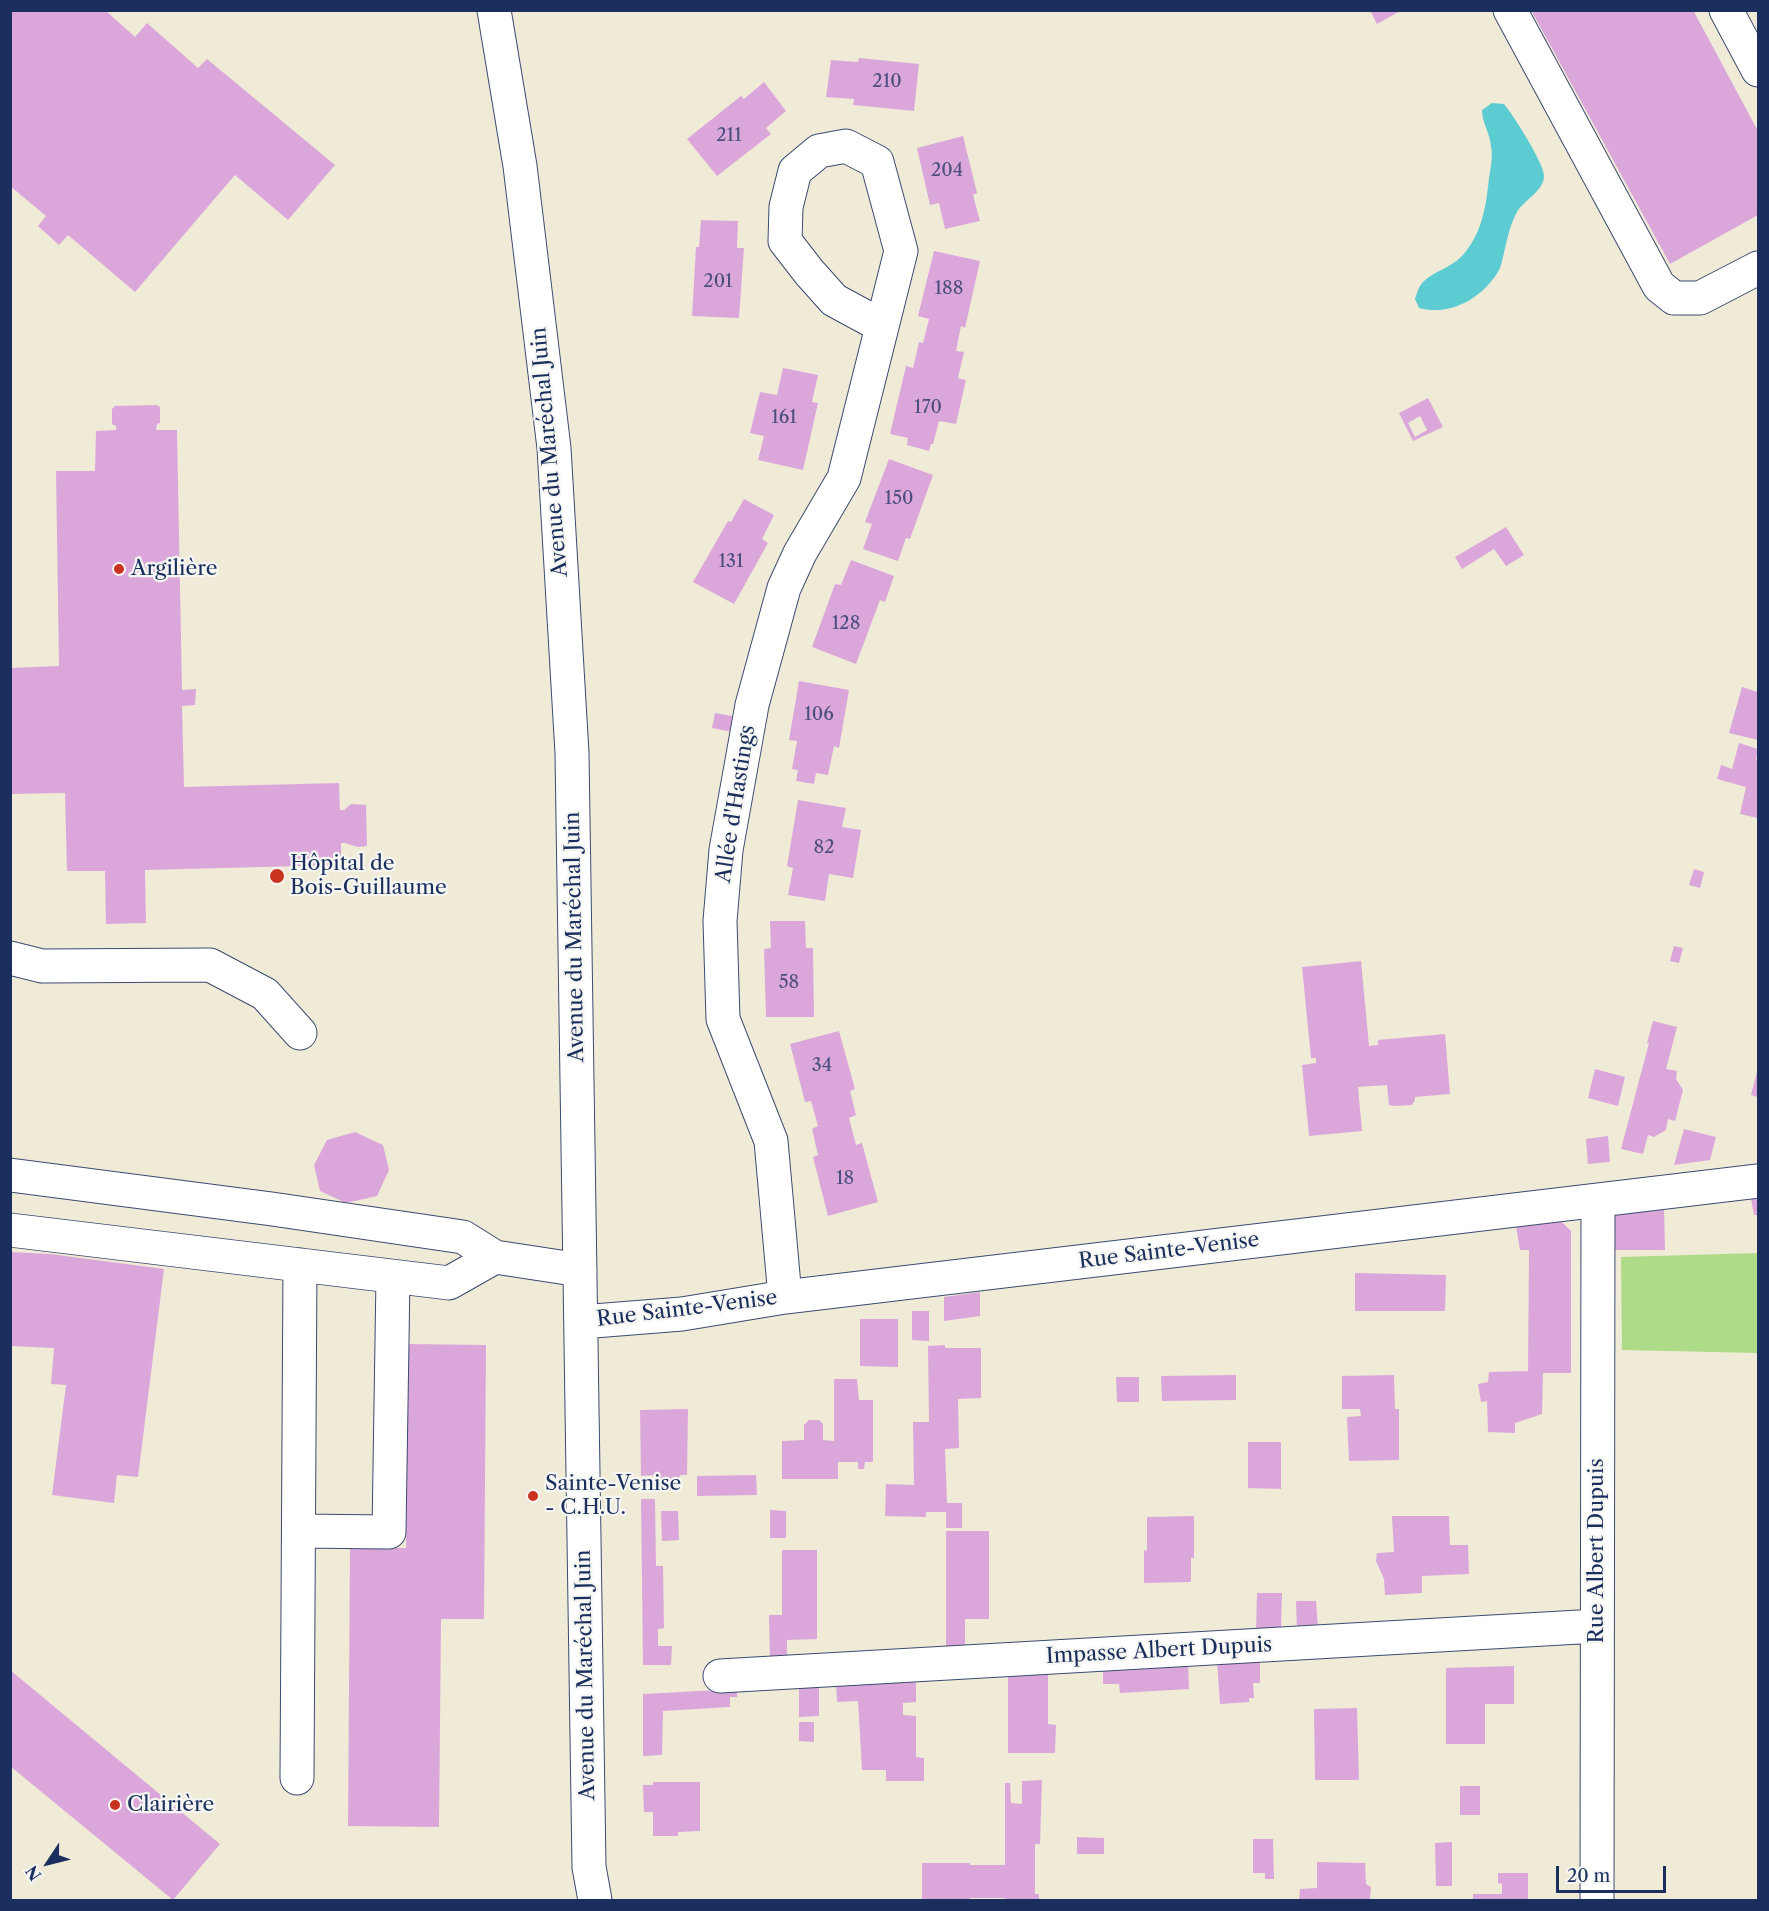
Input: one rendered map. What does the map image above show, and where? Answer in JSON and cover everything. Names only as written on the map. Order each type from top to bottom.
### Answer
[{"type":"street","name":"Avenue du Maréchal Juin","points":[[494,10],[520,166],[554,448],[572,753],[590,1867],[595,1900]]},
{"type":"street","points":[[1510,10],[1659,286],[1674,298],[1700,298],[1758,268]]},
{"type":"street","points":[[1726,10],[1758,70]]},
{"type":"street","name":"Allée d'Hastings","points":[[785,1297],[771,1141],[723,1019],[720,921],[726,850],[752,705],[784,588],[800,553],[844,477],[901,251],[877,162],[846,146],[819,151],[795,171],[786,207],[785,241],[809,273],[834,300],[882,326]]},
{"type":"street","points":[[10,958],[42,966],[210,966],[265,994],[300,1033]]},
{"type":"street","points":[[10,1175],[272,1209],[463,1237],[495,1257],[580,1270]]},
{"type":"street","name":"Rue Sainte-Venise","points":[[580,1322],[682,1314],[785,1297],[1758,1181]]},
{"type":"street","name":"Rue Albert Dupuis","points":[[1597,1900],[1598,1201]]},
{"type":"street","points":[[10,1230],[448,1283],[495,1257]]},
{"type":"street","points":[[297,1778],[299,1530],[309,1401],[300,1265]]},
{"type":"street","points":[[299,1530],[389,1532],[382,1402],[393,1277]]},
{"type":"street","name":"Impasse Albert Dupuis","points":[[720,1676],[1597,1626]]},
{"type":"street","name":"Avenue du Maréchal Juin","points":[[583,1900],[590,1867]]},
{"type":"green space","points":[[1758,1253],[1758,1353],[1622,1350],[1621,1257]]},
{"type":"water","points":[[1492,103],[1504,104],[1514,118],[1539,161],[1543,170],[1543,181],[1537,191],[1517,212],[1509,231],[1500,268],[1489,284],[1474,297],[1457,306],[1438,310],[1419,308],[1415,299],[1422,284],[1427,278],[1453,264],[1462,256],[1479,229],[1492,158],[1482,110]]},
{"type":"building","points":[[10,10],[105,10],[135,37],[147,23],[198,68],[207,59],[335,165],[288,220],[235,175],[135,292],[68,235],[59,245],[38,226],[46,216],[10,186]]},
{"type":"building","points":[[1370,10],[1402,10],[1377,24]]},
{"type":"building","points":[[1531,10],[1693,10],[1758,131],[1758,215],[1670,264]]},
{"type":"building","points":[[859,58],[919,64],[914,111],[853,105],[854,99],[826,97],[831,60],[858,62]]},
{"type":"building","points":[[764,82],[786,111],[766,128],[771,134],[717,176],[687,139],[741,96],[744,99]]},
{"type":"building","points":[[963,136],[977,193],[973,195],[980,221],[945,229],[939,203],[930,205],[917,148]]},
{"type":"building","points":[[701,220],[738,221],[737,248],[744,248],[739,318],[692,316],[696,247],[699,247]]},
{"type":"building","points":[[934,251],[980,261],[965,328],[961,326],[956,351],[964,352],[958,378],[966,380],[956,424],[939,421],[929,451],[907,445],[908,438],[890,434],[906,366],[913,368],[919,342],[923,343],[929,319],[918,316]]},
{"type":"building","points":[[783,368],[818,375],[812,402],[818,403],[803,470],[758,460],[764,436],[750,433],[760,392],[777,395]]},
{"type":"building","points":[[1428,398],[1443,427],[1413,441],[1399,413]],"holes":[[[1420,416],[1427,430],[1415,437],[1408,423]]]},
{"type":"building","name":"Argilière","points":[[157,405],[160,407],[160,423],[157,424],[156,430],[177,430],[182,690],[196,689],[195,705],[182,706],[184,787],[339,783],[340,810],[344,810],[351,804],[366,805],[367,846],[358,847],[341,843],[341,865],[145,870],[146,923],[106,924],[105,871],[67,871],[65,793],[10,794],[10,668],[59,666],[56,471],[95,471],[96,431],[116,430],[116,426],[112,424],[112,409],[115,406]]},
{"type":"building","points":[[889,459],[933,475],[910,539],[906,538],[898,561],[863,549],[872,524],[865,522]]},
{"type":"building","points":[[744,499],[774,515],[762,539],[768,543],[734,604],[693,582],[728,521],[731,522]]},
{"type":"building","points":[[1506,527],[1524,555],[1506,566],[1494,549],[1462,569],[1455,557]]},
{"type":"building","points":[[851,560],[894,576],[885,602],[880,600],[856,664],[812,647],[835,584],[841,585]]},
{"type":"building","points":[[799,681],[849,690],[839,748],[834,746],[828,775],[816,773],[814,784],[796,781],[798,770],[792,769],[797,741],[789,740]]},
{"type":"building","points":[[1742,687],[1758,692],[1758,740],[1729,733]]},
{"type":"building","points":[[715,713],[737,717],[733,732],[712,728]]},
{"type":"building","points":[[1739,743],[1758,749],[1756,760],[1758,761],[1758,818],[1740,814],[1746,787],[1717,779],[1721,765],[1732,769]]},
{"type":"building","points":[[798,800],[846,808],[842,827],[861,830],[853,878],[829,874],[825,901],[788,895],[793,868],[787,866]]},
{"type":"building","points":[[1694,869],[1704,872],[1700,888],[1689,885]]},
{"type":"building","points":[[770,921],[805,921],[806,948],[813,948],[814,1017],[766,1017],[764,949],[771,948]]},
{"type":"building","points":[[1674,946],[1683,948],[1679,963],[1670,961]]},
{"type":"building","points":[[1361,961],[1369,1046],[1378,1045],[1378,1040],[1445,1034],[1450,1094],[1415,1097],[1412,1105],[1393,1106],[1389,1105],[1387,1085],[1358,1087],[1362,1131],[1309,1136],[1302,1065],[1316,1063],[1316,1058],[1311,1058],[1302,967]]},
{"type":"building","points":[[1653,1021],[1677,1027],[1666,1069],[1677,1071],[1676,1079],[1683,1090],[1675,1121],[1668,1119],[1666,1130],[1654,1137],[1648,1135],[1643,1154],[1621,1149]]},
{"type":"building","points":[[839,1031],[855,1089],[850,1091],[856,1115],[849,1118],[856,1145],[862,1143],[878,1202],[828,1216],[813,1157],[818,1155],[812,1129],[818,1126],[811,1101],[805,1102],[790,1044]]},
{"type":"building","points":[[1758,1068],[1758,1097],[1751,1095]]},
{"type":"building","points":[[1595,1069],[1625,1077],[1618,1106],[1588,1098]]},
{"type":"building","points":[[1684,1129],[1716,1137],[1710,1160],[1674,1165]]},
{"type":"building","points":[[355,1132],[383,1145],[389,1170],[377,1196],[346,1203],[320,1191],[314,1165],[327,1140]]},
{"type":"building","points":[[1608,1136],[1610,1162],[1588,1164],[1586,1139]]},
{"type":"building","points":[[1758,1198],[1758,1215],[1754,1215],[1751,1199]]},
{"type":"building","points":[[1664,1209],[1665,1250],[1610,1250],[1610,1216]]},
{"type":"building","points":[[1561,1221],[1571,1231],[1571,1373],[1543,1373],[1542,1414],[1515,1423],[1515,1433],[1488,1432],[1487,1401],[1481,1402],[1478,1384],[1488,1382],[1489,1372],[1528,1371],[1529,1250],[1520,1250],[1516,1226]]},
{"type":"building","points":[[10,1252],[50,1254],[164,1269],[138,1477],[117,1475],[114,1503],[52,1495],[66,1385],[51,1384],[54,1348],[10,1346]]},
{"type":"building","points":[[1355,1273],[1446,1275],[1445,1311],[1355,1311]]},
{"type":"building","points":[[980,1292],[980,1316],[944,1321],[944,1297]]},
{"type":"building","points":[[912,1311],[929,1311],[929,1341],[912,1340]]},
{"type":"building","points":[[860,1319],[898,1319],[898,1367],[860,1366]]},
{"type":"building","points":[[407,1344],[486,1345],[484,1619],[441,1619],[439,1827],[348,1826],[350,1547],[406,1548]]},
{"type":"building","points":[[945,1345],[945,1348],[981,1348],[981,1398],[958,1399],[959,1448],[945,1449],[947,1503],[962,1503],[962,1528],[946,1528],[946,1512],[926,1512],[926,1517],[885,1516],[886,1484],[914,1485],[913,1422],[929,1422],[928,1346]]},
{"type":"building","points":[[1236,1375],[1236,1400],[1162,1401],[1161,1376]]},
{"type":"building","points":[[1394,1375],[1395,1409],[1399,1409],[1399,1460],[1349,1461],[1347,1417],[1361,1416],[1360,1409],[1342,1409],[1342,1376]]},
{"type":"building","points":[[1116,1377],[1139,1377],[1139,1402],[1117,1402]]},
{"type":"building","points":[[834,1379],[857,1379],[859,1400],[873,1400],[873,1462],[865,1462],[864,1469],[858,1469],[858,1462],[838,1462],[838,1479],[782,1479],[782,1441],[804,1440],[804,1425],[809,1420],[819,1420],[823,1424],[823,1440],[834,1441]]},
{"type":"building","points":[[688,1409],[687,1475],[680,1475],[679,1482],[656,1482],[657,1475],[641,1476],[640,1410]]},
{"type":"building","points":[[1248,1442],[1281,1442],[1281,1489],[1248,1488]]},
{"type":"building","points":[[756,1475],[757,1495],[697,1496],[697,1476]]},
{"type":"building","points":[[641,1499],[655,1499],[656,1566],[663,1566],[664,1628],[658,1629],[658,1646],[672,1646],[671,1665],[643,1665]]},
{"type":"building","points":[[770,1510],[786,1511],[786,1538],[770,1538]]},
{"type":"building","points":[[661,1511],[678,1511],[679,1540],[662,1541]]},
{"type":"building","points":[[1194,1516],[1194,1558],[1191,1558],[1191,1582],[1144,1583],[1147,1517]]},
{"type":"building","points":[[1392,1516],[1449,1516],[1450,1545],[1468,1545],[1469,1574],[1422,1576],[1422,1593],[1385,1595],[1384,1579],[1376,1561],[1377,1553],[1394,1552]]},
{"type":"building","points":[[946,1531],[989,1531],[989,1619],[965,1619],[965,1649],[946,1650]]},
{"type":"building","points":[[782,1550],[817,1550],[817,1639],[787,1640],[787,1660],[770,1661],[769,1615],[782,1615]]},
{"type":"building","points":[[1257,1593],[1282,1593],[1281,1630],[1256,1631]]},
{"type":"building","points":[[1296,1601],[1316,1601],[1318,1628],[1297,1629]]},
{"type":"building","points":[[1260,1659],[1260,1683],[1253,1683],[1254,1698],[1249,1698],[1249,1702],[1220,1704],[1217,1661]]},
{"type":"building","points":[[1188,1663],[1189,1689],[1120,1693],[1119,1684],[1103,1684],[1103,1668]]},
{"type":"building","points":[[1514,1666],[1514,1704],[1485,1704],[1485,1744],[1446,1744],[1446,1668]]},
{"type":"building","name":"Clairière","points":[[10,1670],[220,1844],[173,1900],[10,1766]]},
{"type":"building","points":[[1048,1671],[1048,1724],[1056,1725],[1055,1753],[1008,1753],[1008,1674]]},
{"type":"building","points":[[916,1678],[916,1702],[903,1703],[903,1715],[916,1716],[916,1757],[924,1758],[924,1781],[886,1781],[886,1770],[862,1770],[858,1701],[837,1702],[836,1683]]},
{"type":"building","points":[[819,1684],[819,1716],[799,1717],[799,1685]]},
{"type":"building","points":[[737,1689],[737,1697],[730,1697],[730,1707],[663,1711],[662,1755],[643,1756],[643,1694]]},
{"type":"building","points":[[1357,1708],[1359,1780],[1315,1780],[1314,1709]]},
{"type":"building","points":[[799,1722],[814,1722],[814,1742],[799,1741]]},
{"type":"building","points":[[1042,1780],[1040,1844],[1035,1844],[1035,1894],[1039,1894],[1039,1900],[970,1898],[970,1900],[922,1900],[922,1863],[1005,1865],[1005,1783],[1010,1783],[1011,1803],[1022,1804],[1022,1781]]},
{"type":"building","points":[[653,1782],[700,1782],[700,1831],[678,1832],[678,1836],[653,1836],[653,1812],[644,1812],[643,1785],[653,1785]]},
{"type":"building","points":[[1460,1786],[1480,1786],[1480,1815],[1460,1815]]},
{"type":"building","points":[[1077,1837],[1104,1838],[1104,1854],[1077,1854]]},
{"type":"building","points":[[1253,1839],[1273,1839],[1274,1879],[1265,1879],[1265,1873],[1253,1873]]},
{"type":"building","points":[[1452,1842],[1452,1886],[1436,1886],[1435,1843]]},
{"type":"building","points":[[1317,1862],[1365,1863],[1366,1884],[1371,1887],[1370,1900],[1299,1900],[1300,1889],[1317,1888]]},
{"type":"building","points":[[1498,1873],[1528,1873],[1528,1900],[1473,1900],[1473,1894],[1502,1894],[1502,1884],[1498,1883]]},
{"type":"place","name":"Argilière","points":[[119,569]]},
{"type":"place","name":"Hôpital de Bois-Guillaume","points":[[277,876]]},
{"type":"place","name":"Sainte-Venise - C.H.U.","points":[[533,1496]]},
{"type":"place","name":"Clairière","points":[[115,1805]]}]
